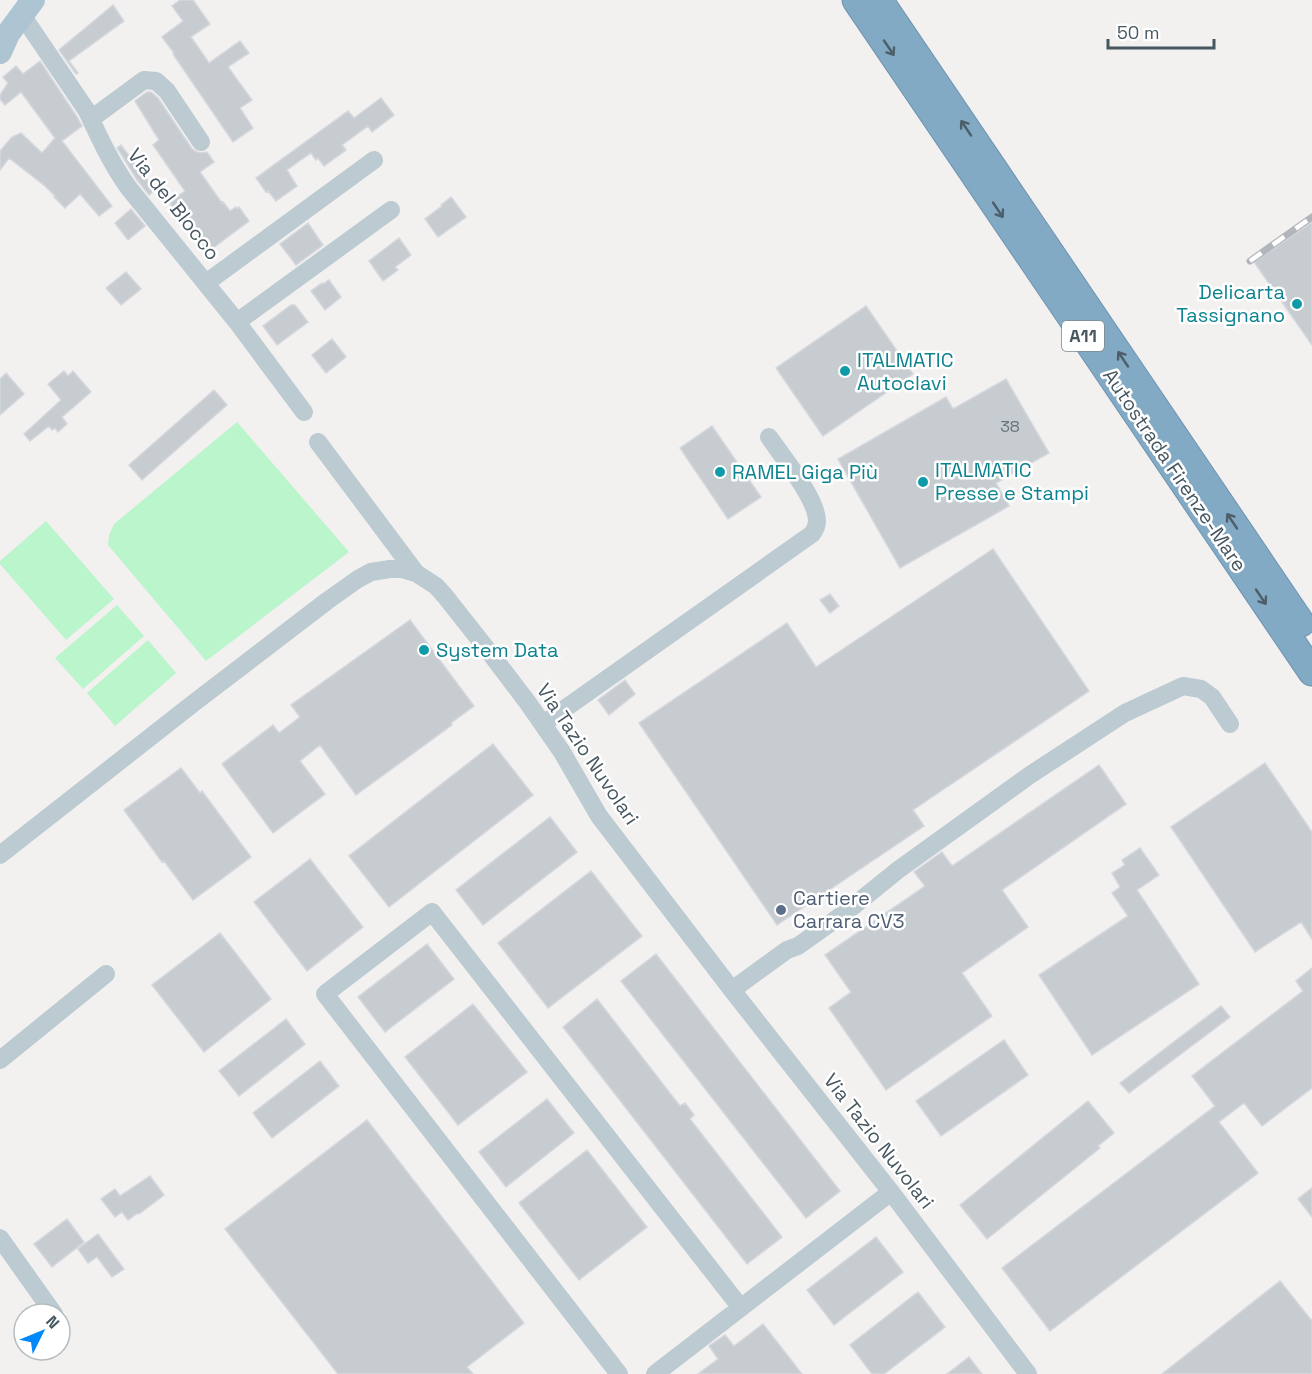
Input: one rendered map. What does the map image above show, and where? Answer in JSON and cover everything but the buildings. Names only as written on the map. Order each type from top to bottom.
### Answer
[{"type":"highway","name":"Autostrada Firenze-Mare","points":[[856,0],[1312,672]]},
{"type":"highway","name":"Autostrada Firenze-Mare","points":[[879,0],[1312,639]]},
{"type":"main road","points":[[3,38],[27,7]]},
{"type":"street","name":"Via del Blocco","points":[[27,7],[87,111],[120,176],[237,322],[304,412]]},
{"type":"street","points":[[91,119],[144,80],[156,81],[167,91],[201,142]]},
{"type":"street","points":[[206,283],[374,160]]},
{"type":"street","points":[[237,322],[391,210]]},
{"type":"street","points":[[543,724],[812,534],[816,528],[816,512],[805,489],[769,437]]},
{"type":"street","points":[[318,442],[416,573]]},
{"type":"street","name":"Via Tazio Nuvolari","points":[[0,855],[195,702],[358,579],[371,573],[390,569],[402,569],[416,573],[436,586],[445,596],[543,724],[599,816],[891,1192],[1028,1374]]},
{"type":"street","points":[[732,990],[778,956],[798,946],[846,912],[898,870],[988,804],[1125,713],[1183,686],[1201,688],[1212,697],[1230,724]]},
{"type":"street","points":[[619,1374],[325,994],[432,912],[741,1308]]},
{"type":"street","points":[[0,1060],[106,974]]},
{"type":"street","points":[[655,1374],[891,1192]]},
{"type":"street","points":[[0,1238],[45,1302]]},
{"type":"green space","points":[[237,422],[349,552],[206,661],[108,545],[109,535],[114,524]]},
{"type":"green space","points":[[46,521],[114,599],[66,640],[0,564],[0,561]]},
{"type":"green space","points":[[117,605],[144,636],[83,689],[55,658]]},
{"type":"green space","points":[[148,640],[176,673],[115,726],[87,693]]},
{"type":"railway","points":[[1250,261],[1312,217]]},
{"type":"place","name":"Delicarta Tassignano","points":[[1297,304]]},
{"type":"place","name":"ITALMATIC Autoclavi","points":[[845,371]]},
{"type":"place","name":"RAMEL Giga Più","points":[[720,472]]},
{"type":"place","name":"ITALMATIC Presse e Stampi","points":[[923,482]]},
{"type":"place","name":"System Data","points":[[424,650]]},
{"type":"place","name":"Cartiere Carrara CV3","points":[[781,910]]}]
